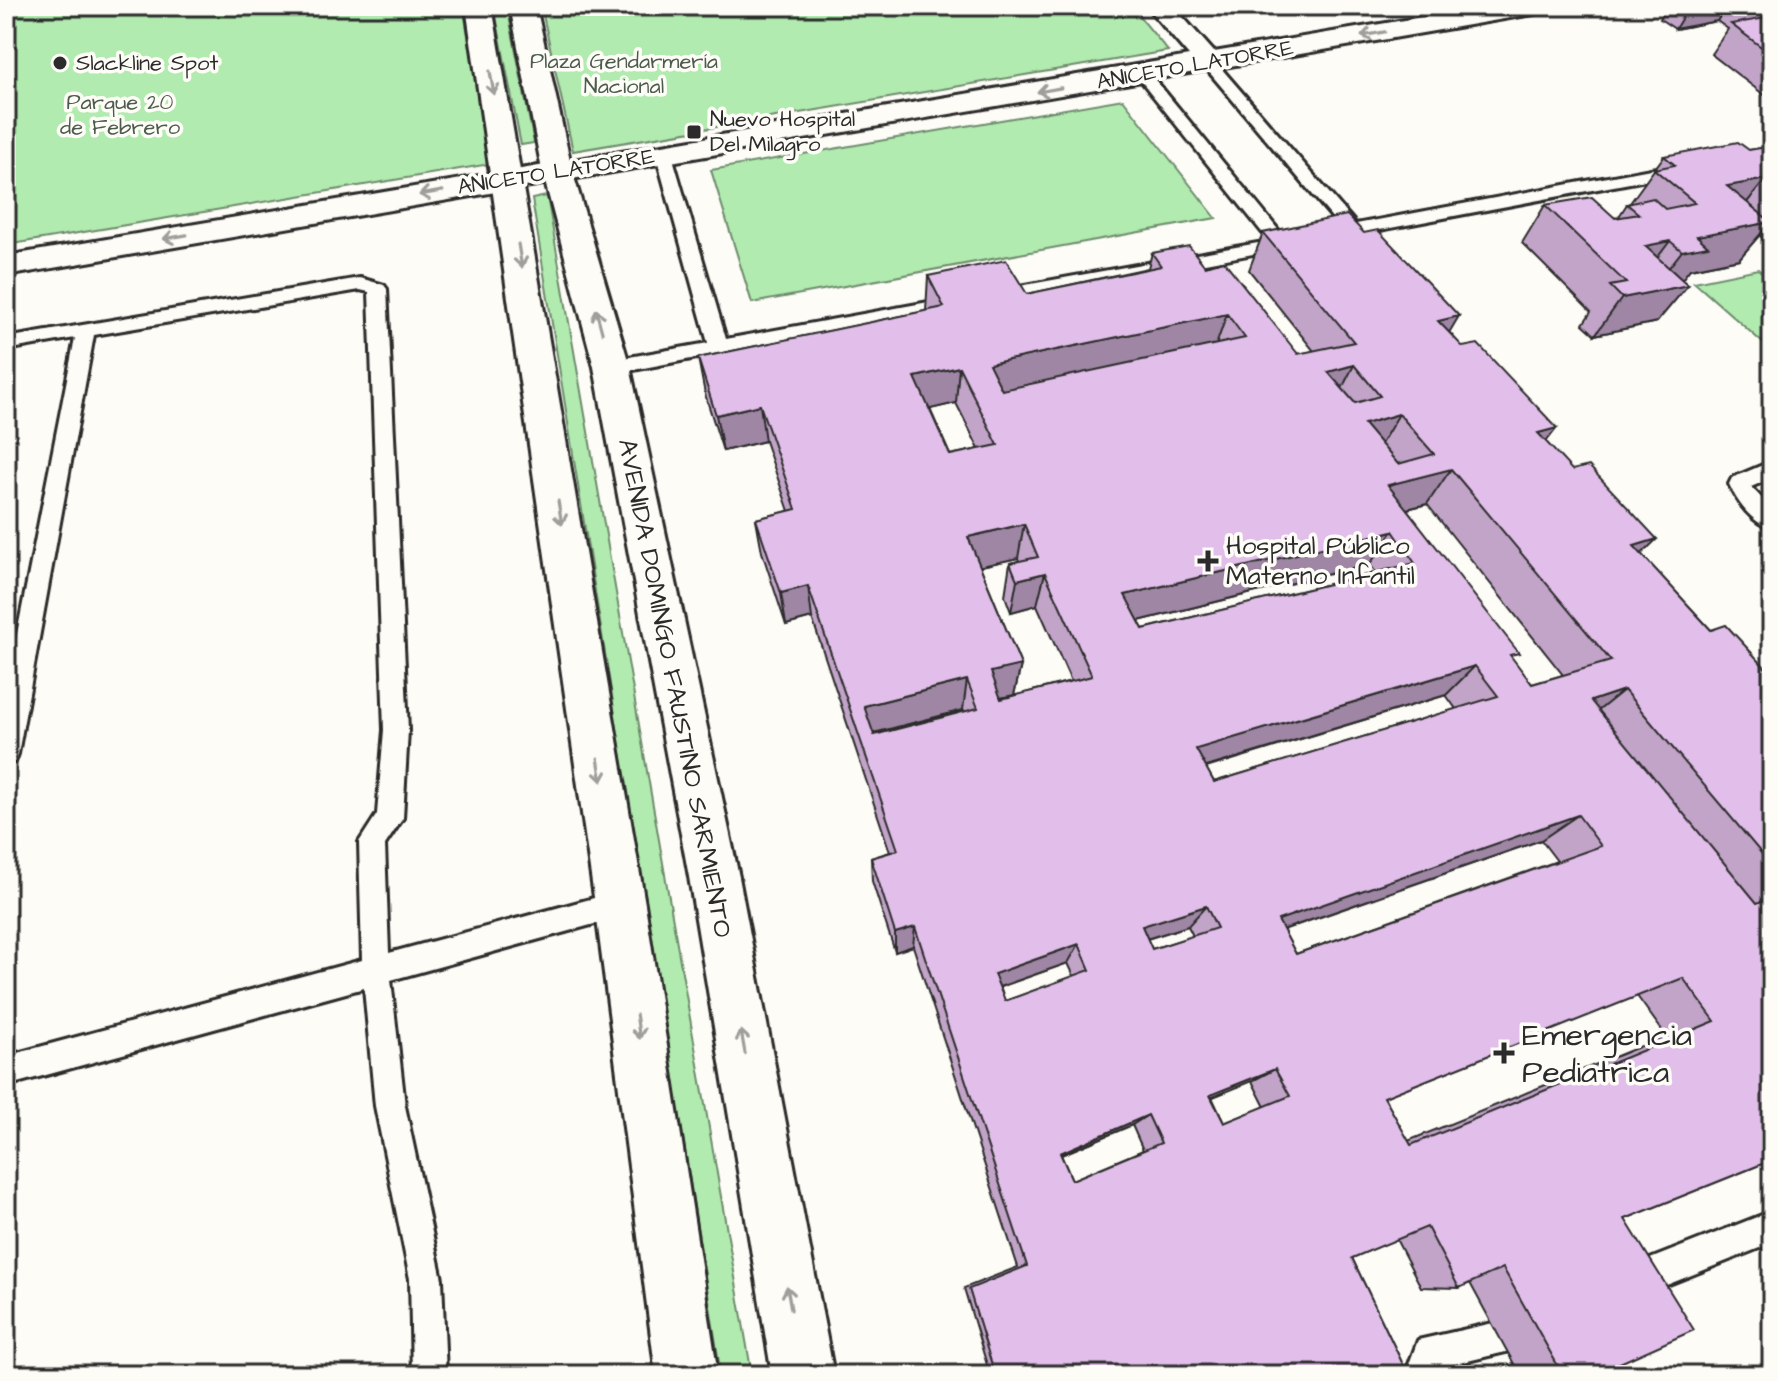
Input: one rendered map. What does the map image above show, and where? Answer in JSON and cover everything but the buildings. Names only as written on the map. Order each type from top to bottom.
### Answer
[{"type":"main road","points":[[479,6],[620,904],[687,1375]]},
{"type":"main road","name":"AVENIDA DOMINGO FAUSTINO SARMIENTO","points":[[523,6],[557,170],[612,367],[714,877],[803,1375]]},
{"type":"main road","points":[[1159,6],[1209,63]]},
{"type":"main road","name":"ANICETO LATORRE","points":[[6,266],[1533,6]]},
{"type":"lane","points":[[1209,63],[1377,259]]},
{"type":"lane","points":[[1143,74],[1280,243]]},
{"type":"lane","points":[[664,155],[719,347]]},
{"type":"lane","points":[[612,367],[1694,166]]},
{"type":"lane","points":[[6,344],[360,284],[378,289],[396,730],[390,818],[372,842],[376,971],[390,1106],[426,1279],[429,1375]]},
{"type":"lane","points":[[6,754],[86,330]]},
{"type":"lane","points":[[1772,469],[1739,484],[1745,497],[1772,521]]},
{"type":"lane","points":[[6,1071],[620,904]]},
{"type":"lane","points":[[1619,1288],[1772,1227]]},
{"type":"lane","points":[[1422,1375],[1430,1352],[1502,1338]]},
{"type":"green space","name":"Parque 20 de Febrero","points":[[6,6],[463,6],[490,164],[6,245]]},
{"type":"green space","points":[[494,6],[507,6],[534,143],[521,145]]},
{"type":"green space","name":"Plaza Gendarmería Nacional","points":[[541,6],[1131,6],[1168,51],[573,151]]},
{"type":"green space","points":[[1123,99],[1216,218],[752,303],[711,170]]},
{"type":"green space","points":[[547,196],[752,1375],[721,1375],[532,199]]},
{"type":"green space","points":[[1758,269],[1772,281],[1772,351],[1694,282]]},
{"type":"place","name":"Slackline Spot","points":[[60,63]]},
{"type":"place","name":"Nuevo Hospital Del Milagro","points":[[694,132]]},
{"type":"place","name":"Hospital Público Materno Infantil","points":[[1208,561]]},
{"type":"place","name":"Emergencia Pediatrica","points":[[1504,1053]]}]
